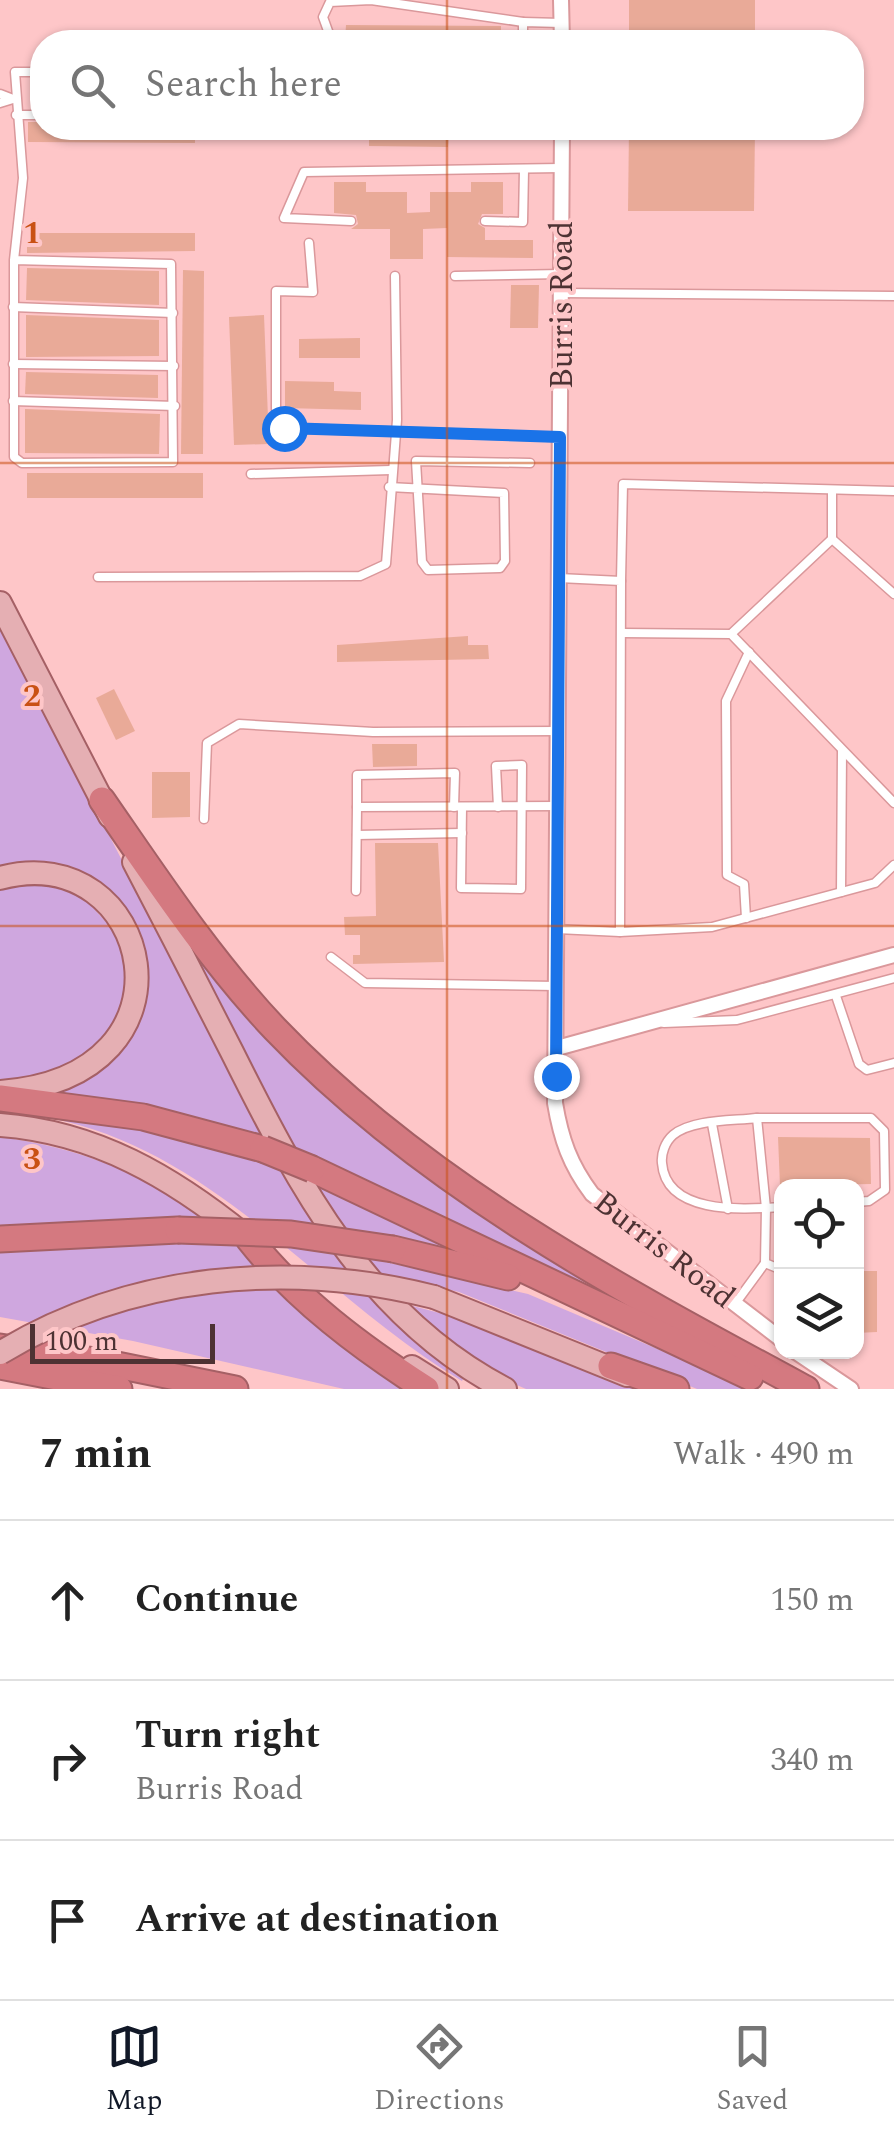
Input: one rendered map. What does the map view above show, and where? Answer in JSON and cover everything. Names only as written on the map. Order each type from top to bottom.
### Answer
[{"type":"highway","points":[[102,800],[228,975],[275,1029],[338,1089],[408,1145],[561,1250],[649,1305],[806,1389]]},
{"type":"highway","points":[[0,1095],[144,1117],[263,1149],[777,1389]]},
{"type":"highway","points":[[0,1239],[178,1230],[291,1234],[392,1248],[484,1270],[607,1311]]},
{"type":"highway","points":[[249,1239],[302,1296],[388,1365],[426,1389]]},
{"type":"highway","points":[[0,1350],[102,1362],[234,1389]]},
{"type":"highway","points":[[0,1366],[119,1389]]},
{"type":"highway","points":[[612,1366],[676,1389]]},
{"type":"main road","points":[[0,603],[276,1140],[336,1242],[390,1306],[425,1337],[460,1366],[505,1389]]},
{"type":"main road","points":[[0,878],[50,874],[94,894],[113,911],[128,936],[138,986],[123,1032],[100,1061],[54,1084],[0,1095]]},
{"type":"main road","points":[[0,1124],[104,1147],[142,1164],[249,1239],[372,1338],[447,1389]]},
{"type":"main road","points":[[0,1350],[89,1310],[132,1296],[222,1279],[312,1276],[434,1296],[612,1366],[651,1389]]},
{"type":"street","points":[[562,0],[562,30]]},
{"type":"street","name":"Burris Road","points":[[562,140],[555,1104],[561,1140],[574,1171],[592,1194],[774,1334]]},
{"type":"street","points":[[557,1048],[894,954]]},
{"type":"street","points":[[806,1359],[850,1389]]},
{"type":"lane","points":[[328,30],[323,18],[330,2],[371,0],[523,22],[562,23]]},
{"type":"lane","points":[[523,22],[523,30]]},
{"type":"lane","points":[[14,260],[166,260],[172,270],[176,456],[168,464],[22,463],[14,457],[14,260],[22,178],[13,99],[15,72],[30,72]]},
{"type":"lane","points":[[0,94],[13,99]]},
{"type":"lane","points":[[0,103],[13,99]]},
{"type":"lane","points":[[16,115],[30,115]]},
{"type":"lane","points":[[351,221],[284,218],[304,172],[561,168]]},
{"type":"lane","points":[[485,221],[523,222],[524,170]]},
{"type":"lane","points":[[309,243],[313,292],[276,291],[276,410],[284,428],[560,437]]},
{"type":"lane","points":[[455,276],[561,274]]},
{"type":"lane","points":[[98,577],[176,573],[360,576],[386,564],[395,430],[395,276]]},
{"type":"lane","points":[[561,294],[894,296]]},
{"type":"lane","points":[[14,307],[174,313]]},
{"type":"lane","points":[[14,364],[174,366]]},
{"type":"lane","points":[[14,402],[175,406]]},
{"type":"lane","points":[[389,487],[416,490],[504,493],[505,561],[500,568],[428,570],[422,562],[416,490],[416,461],[530,463]]},
{"type":"lane","points":[[251,474],[391,470]]},
{"type":"lane","points":[[620,932],[624,484],[894,490]]},
{"type":"lane","points":[[730,634],[832,538],[832,491]]},
{"type":"lane","points":[[832,538],[894,594]]},
{"type":"lane","points":[[559,578],[621,580]]},
{"type":"lane","points":[[622,633],[730,634],[894,804]]},
{"type":"lane","points":[[746,918],[744,884],[726,875],[726,701],[749,652]]},
{"type":"lane","points":[[204,819],[207,744],[239,724],[374,732],[558,731]]},
{"type":"lane","points":[[841,892],[842,750]]},
{"type":"lane","points":[[356,891],[357,775],[455,772],[462,833],[461,888],[520,889],[522,766],[496,766],[498,806]]},
{"type":"lane","points":[[358,806],[557,806]]},
{"type":"lane","points":[[357,835],[462,833]]},
{"type":"lane","points":[[556,929],[620,932],[712,927],[875,883],[894,865]]},
{"type":"lane","points":[[330,957],[365,983],[556,986]]},
{"type":"lane","points":[[654,1022],[680,1025],[738,1020],[894,978]]},
{"type":"lane","points":[[836,996],[859,1064],[866,1070],[894,1063]]},
{"type":"lane","points":[[734,1304],[765,1263],[766,1208],[756,1118]]},
{"type":"lane","points":[[774,1208],[728,1209],[691,1200],[671,1185],[662,1168],[663,1150],[674,1134],[712,1124],[756,1118],[871,1118],[884,1131],[885,1190],[864,1201]]},
{"type":"lane","points":[[712,1124],[728,1209]]},
{"type":"lane","points":[[765,1263],[780,1269]]},
{"type":"shaded area","points":[[0,623],[295,1192],[334,1252],[379,1307],[434,1355],[465,1375],[462,1381],[411,1347],[216,1193],[164,1161],[109,1135],[50,1118],[50,1091],[98,1069],[117,1047],[142,1001],[107,894],[0,873]]},
{"type":"shaded area","points":[[34,880],[79,892],[124,942],[128,1007],[81,1065],[0,1083],[0,885]]},
{"type":"shaded area","points":[[165,907],[231,991],[609,1293],[294,1156]]},
{"type":"shaded area","points":[[0,1137],[56,1147],[108,1164],[158,1188],[205,1220],[0,1228]]},
{"type":"shaded area","points":[[307,1180],[450,1248],[333,1229]]},
{"type":"shaded area","points":[[237,1244],[328,1333],[404,1389],[344,1389],[133,1341],[0,1317],[0,1252]]},
{"type":"shaded area","points":[[355,1255],[528,1294],[752,1389],[697,1389],[459,1292],[379,1273]]},
{"type":"shaded area","points":[[394,1301],[466,1320],[634,1389],[526,1389],[494,1375]]},
{"type":"building","points":[[629,0],[755,0],[755,30],[629,30]]},
{"type":"building","points":[[346,25],[501,26],[501,30],[346,30]]},
{"type":"building","points":[[28,122],[30,140],[195,140],[195,143],[28,142]]},
{"type":"building","points":[[369,140],[448,140],[448,147],[369,146]]},
{"type":"building","points":[[629,140],[755,140],[754,211],[628,211]]},
{"type":"building","points":[[334,182],[366,182],[366,192],[407,192],[407,213],[430,212],[430,192],[471,192],[471,182],[503,182],[503,214],[482,214],[478,224],[485,228],[485,240],[533,240],[533,258],[447,257],[447,228],[423,229],[423,259],[390,259],[390,229],[351,229],[358,224],[356,215],[334,213]]},
{"type":"building","points":[[27,233],[195,233],[195,251],[27,253]]},
{"type":"building","points":[[27,268],[159,271],[159,305],[26,300]]},
{"type":"building","points":[[183,270],[204,271],[203,454],[181,454]]},
{"type":"building","points":[[511,285],[539,285],[538,328],[510,328]]},
{"type":"building","points":[[26,315],[159,320],[159,356],[26,357]]},
{"type":"building","points":[[264,315],[269,444],[234,445],[229,317]]},
{"type":"building","points":[[360,338],[360,358],[299,358],[299,339]]},
{"type":"building","points":[[26,372],[158,375],[158,398],[25,394]]},
{"type":"building","points":[[285,381],[334,382],[334,391],[361,392],[361,410],[285,408]]},
{"type":"building","points":[[25,409],[160,414],[159,454],[25,453]]},
{"type":"building","points":[[27,473],[203,473],[203,498],[27,498]]},
{"type":"building","points":[[468,636],[468,645],[488,645],[489,659],[337,662],[337,645]]},
{"type":"building","points":[[114,689],[135,731],[116,740],[96,698]]},
{"type":"building","points":[[372,744],[417,744],[417,766],[373,767]]},
{"type":"building","points":[[152,772],[190,772],[190,817],[152,818]]},
{"type":"building","points":[[375,843],[438,843],[444,962],[353,964],[353,955],[360,955],[360,935],[345,935],[344,917],[376,916]]},
{"type":"building","points":[[778,1137],[870,1138],[871,1184],[864,1184],[864,1179],[780,1179]]},
{"type":"building","points":[[864,1271],[877,1271],[877,1332],[864,1333]]},
{"type":"route","points":[[284,428],[560,437],[556,1076]]}]
